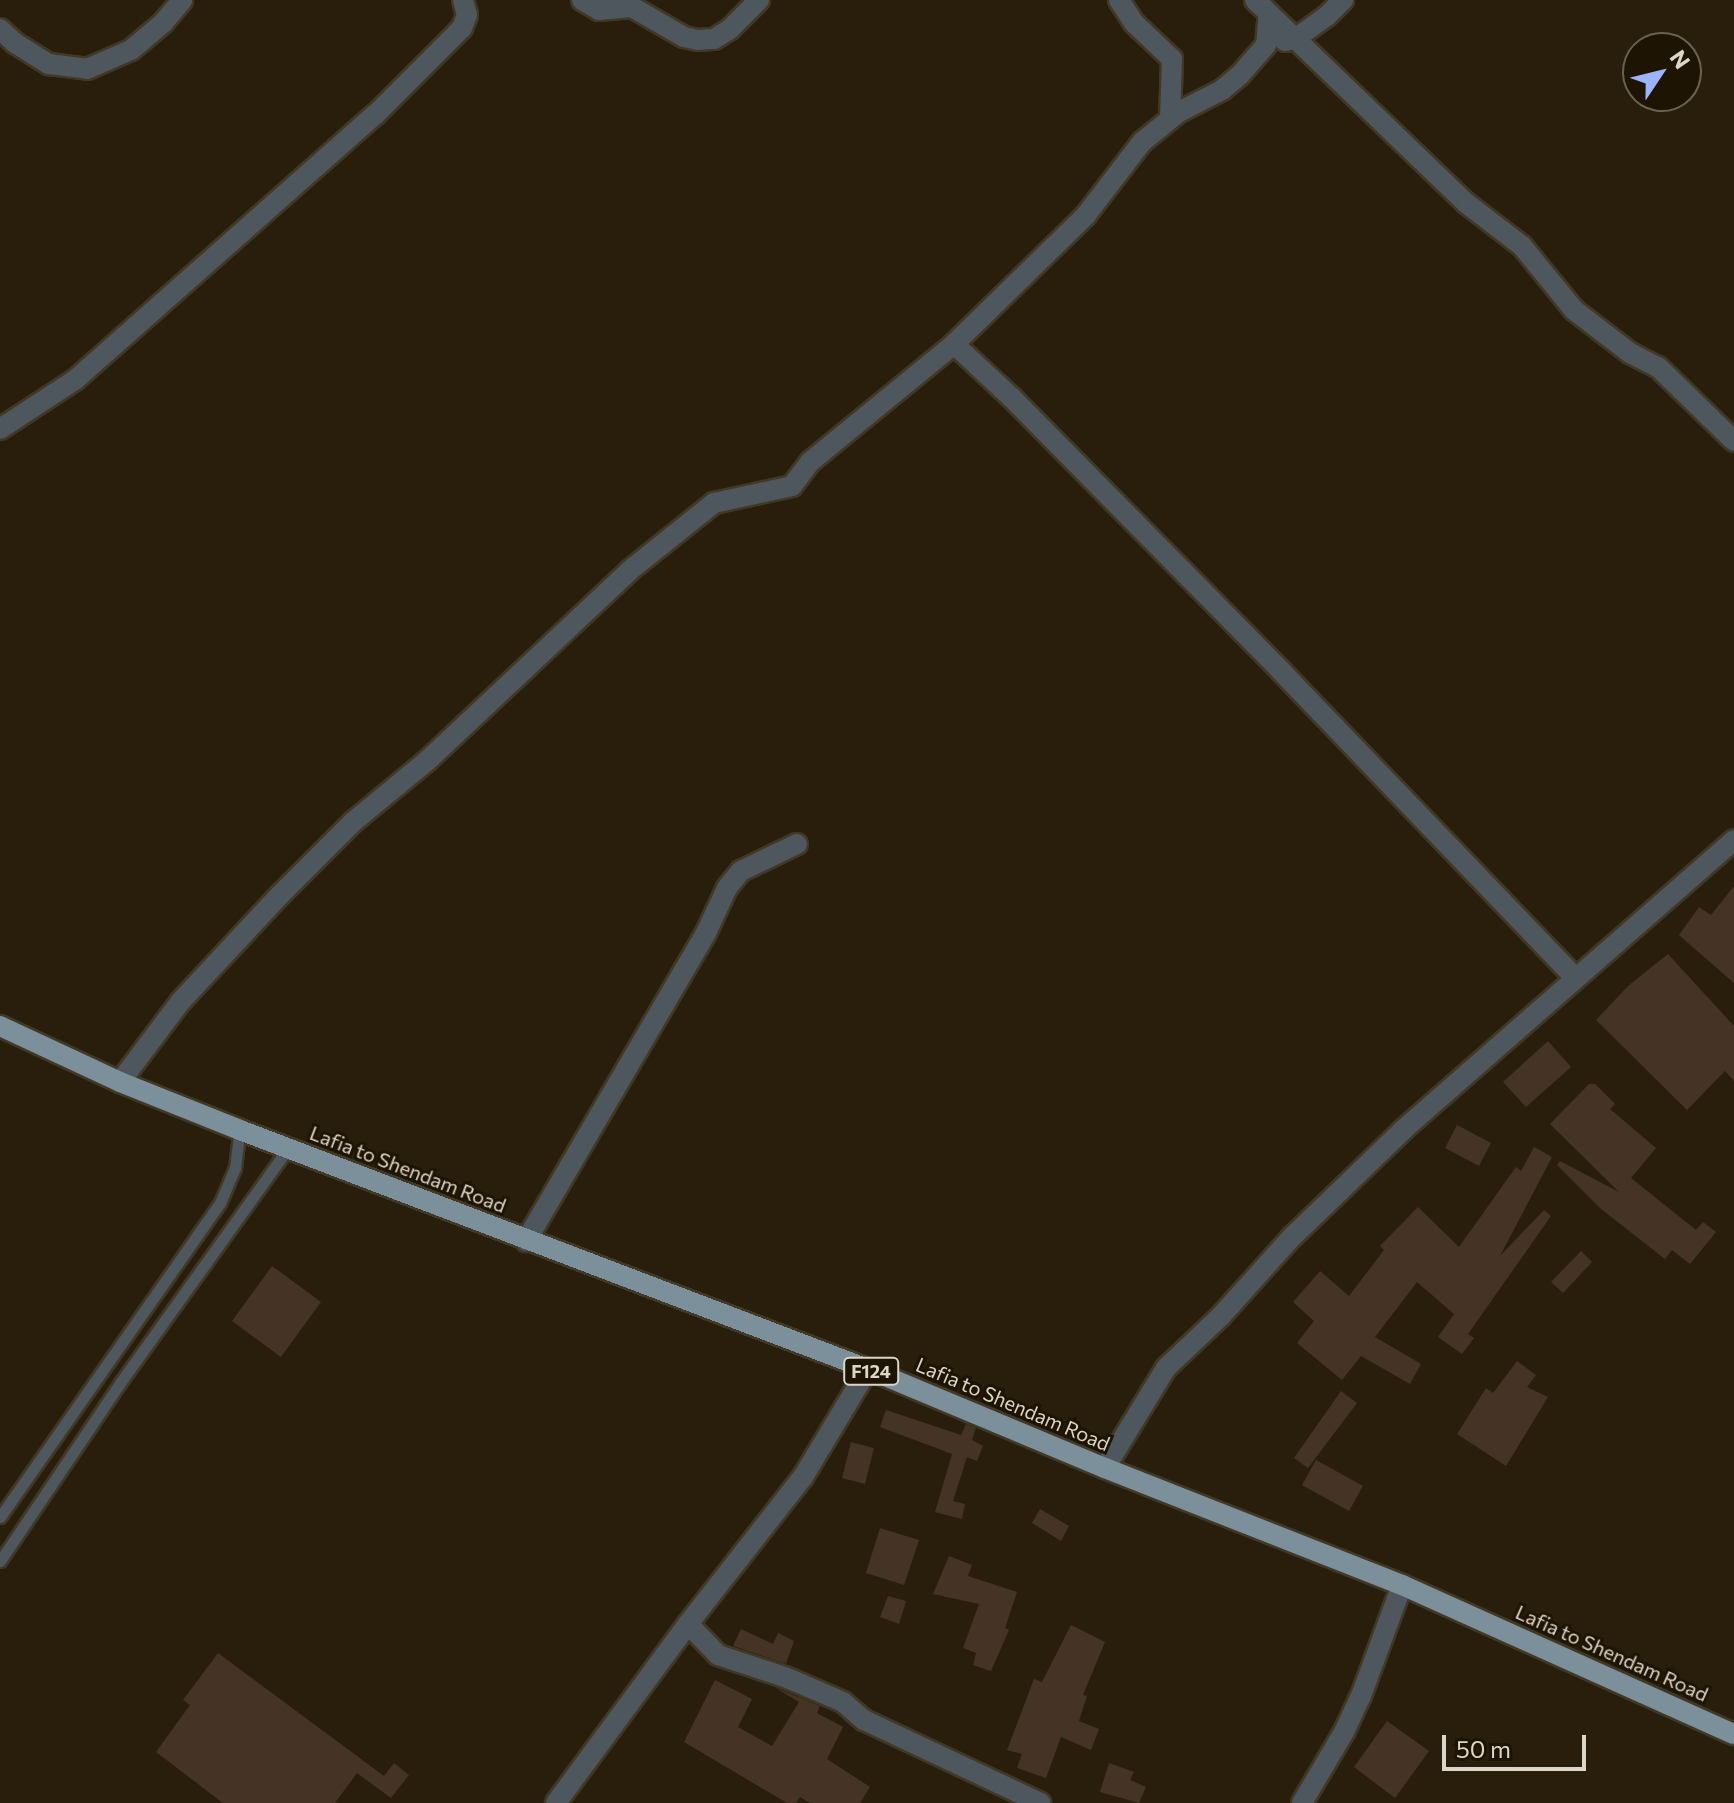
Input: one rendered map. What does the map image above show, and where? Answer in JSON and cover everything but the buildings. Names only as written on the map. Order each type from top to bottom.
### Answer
[{"type":"main road","name":"Lafia to Shendam Road","points":[[0,1026],[120,1082],[240,1130],[868,1369],[1105,1468],[1402,1585],[1734,1734]]},
{"type":"street","points":[[0,29],[15,43],[49,64],[87,69],[131,50],[163,23],[182,0]]},
{"type":"street","points":[[0,429],[75,380],[364,125],[462,28],[467,15],[463,0]]},
{"type":"street","points":[[582,0],[599,10],[632,7],[684,37],[698,40],[714,39],[730,29],[759,0]]},
{"type":"street","points":[[1119,0],[1134,23],[1172,59],[1170,119]]},
{"type":"street","points":[[120,1082],[181,1001],[280,895],[353,822],[439,750],[629,571],[714,503],[792,486],[810,462],[954,344],[1086,215],[1142,142],[1170,119],[1222,90],[1266,45],[1295,39],[1343,0]]},
{"type":"street","points":[[1262,7],[1266,45]]},
{"type":"street","points":[[1262,7],[1466,203],[1522,246],[1574,310],[1630,353],[1658,367],[1734,441]]},
{"type":"street","points":[[954,344],[1012,398],[1292,682],[1574,977]]},
{"type":"street","points":[[1105,1468],[1166,1368],[1221,1316],[1292,1237],[1403,1130],[1734,840]]},
{"type":"street","points":[[526,1241],[664,1006],[727,888],[741,871],[797,844]]},
{"type":"street","points":[[556,1803],[688,1624],[803,1477],[868,1369]]},
{"type":"street","points":[[1302,1803],[1344,1732],[1361,1696],[1402,1585]]},
{"type":"street","points":[[688,1624],[718,1655],[785,1677],[843,1702],[864,1720],[1040,1803]]},
{"type":"lane","points":[[0,1517],[220,1203],[235,1168],[240,1130]]},
{"type":"lane","points":[[0,1561],[120,1383],[288,1148]]}]
